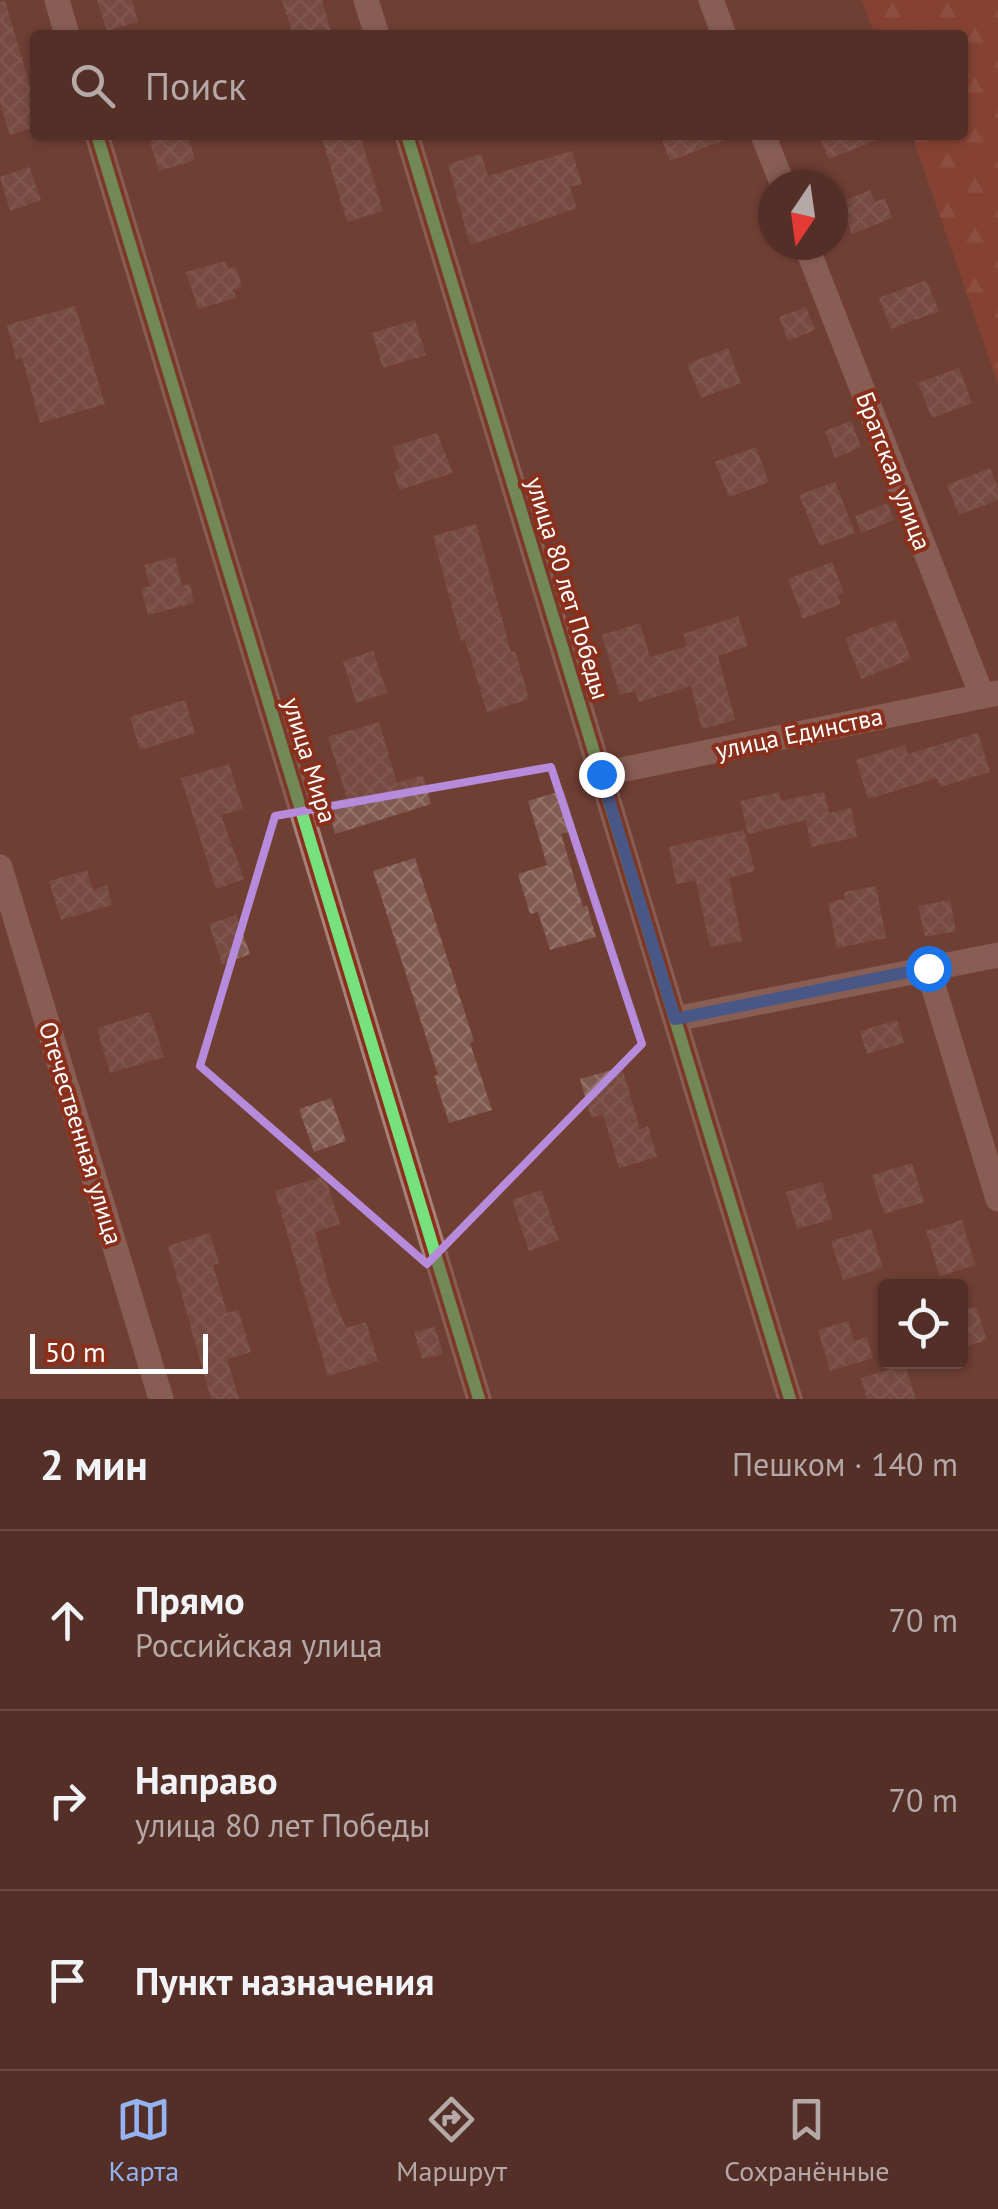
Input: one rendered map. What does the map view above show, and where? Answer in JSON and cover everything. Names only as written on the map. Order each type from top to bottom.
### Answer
[{"type":"street","points":[[56,0],[65,30]]},
{"type":"street","points":[[366,0],[375,30]]},
{"type":"street","points":[[710,0],[722,30]]},
{"type":"street","name":"улица Мира","points":[[99,140],[479,1399]]},
{"type":"street","name":"улица 80 лет Победы","points":[[409,140],[790,1399]]},
{"type":"street","points":[[765,140],[777,170]]},
{"type":"street","name":"Братская улица","points":[[812,260],[990,694]]},
{"type":"street","name":"улица Единства","points":[[601,774],[990,694]]},
{"type":"street","name":"Отечественная улица","points":[[0,866],[162,1399]]},
{"type":"street","points":[[675,1019],[998,954]]},
{"type":"street","points":[[928,968],[998,1199]]},
{"type":"highlighted area","points":[[551,767],[642,1044],[427,1264],[200,1066],[275,816]]},
{"type":"green space","points":[[862,0],[998,0],[998,384],[914,140],[968,140],[968,30],[873,30]]},
{"type":"building","points":[[97,0],[132,0],[138,22],[107,30]]},
{"type":"building","points":[[282,0],[322,0],[331,30],[291,30]]},
{"type":"building","points":[[5,1],[30,86],[30,129],[10,135],[0,103],[0,2]]},
{"type":"building","points":[[150,140],[189,140],[195,160],[159,171]]},
{"type":"building","points":[[322,140],[362,140],[383,211],[347,222]]},
{"type":"building","points":[[662,140],[724,140],[670,161]]},
{"type":"building","points":[[821,140],[877,140],[829,159]]},
{"type":"building","points":[[572,151],[582,184],[570,187],[577,208],[470,245],[448,164],[481,154],[488,176]]},
{"type":"building","points":[[29,167],[41,200],[10,211],[0,177]]},
{"type":"building","points":[[870,190],[875,202],[885,198],[892,218],[852,234],[848,199]]},
{"type":"building","points":[[225,261],[228,269],[236,267],[242,287],[233,290],[236,298],[198,309],[186,272]]},
{"type":"building","points":[[926,280],[939,311],[891,329],[879,298]]},
{"type":"building","points":[[75,306],[105,404],[40,423],[22,357],[16,359],[7,325]]},
{"type":"building","points":[[806,307],[815,330],[788,341],[779,317]]},
{"type":"building","points":[[415,320],[426,355],[383,368],[372,333]]},
{"type":"building","points":[[728,348],[741,383],[701,398],[687,364]]},
{"type":"building","points":[[959,368],[972,403],[932,418],[918,383]]},
{"type":"building","points":[[851,421],[861,447],[835,458],[825,431]]},
{"type":"building","points":[[437,433],[453,473],[399,490],[394,471],[400,469],[393,447]]},
{"type":"building","points":[[756,447],[769,482],[729,497],[715,462]]},
{"type":"building","points":[[990,468],[998,500],[959,515],[947,485]]},
{"type":"building","points":[[835,482],[855,533],[820,546],[799,495]]},
{"type":"building","points":[[887,503],[894,520],[861,533],[855,516]]},
{"type":"building","points":[[476,524],[511,652],[515,651],[529,699],[487,712],[465,640],[461,641],[433,536]]},
{"type":"building","points":[[175,557],[182,586],[190,584],[194,603],[148,615],[141,588],[150,586],[144,565]]},
{"type":"building","points":[[832,562],[844,593],[837,596],[841,604],[803,619],[788,579]]},
{"type":"building","points":[[738,616],[748,646],[718,656],[735,720],[702,729],[691,686],[639,702],[635,691],[620,695],[602,635],[640,623],[650,657],[687,646],[683,634]]},
{"type":"building","points":[[895,619],[911,659],[861,679],[845,638]]},
{"type":"building","points":[[373,651],[387,693],[356,703],[343,661]]},
{"type":"building","points":[[185,700],[195,733],[140,750],[130,717]]},
{"type":"building","points":[[379,722],[397,783],[423,775],[431,804],[335,834],[327,804],[347,798],[328,737]]},
{"type":"building","points":[[978,733],[990,772],[940,787],[937,778],[868,799],[856,760],[905,745],[908,754]]},
{"type":"building","points":[[229,764],[243,809],[221,815],[244,879],[216,889],[181,778]]},
{"type":"building","points":[[564,790],[576,830],[561,834],[596,937],[550,950],[538,912],[530,914],[518,874],[547,865],[528,801]]},
{"type":"building","points":[[779,792],[781,801],[824,792],[829,813],[851,808],[857,837],[811,847],[806,820],[748,834],[740,801]]},
{"type":"building","points":[[744,830],[755,871],[729,878],[742,941],[710,947],[696,881],[676,884],[669,847]]},
{"type":"building","points":[[415,858],[492,1110],[449,1123],[434,1076],[438,1075],[373,871]]},
{"type":"building","points":[[87,870],[93,890],[107,885],[112,905],[61,920],[49,881]]},
{"type":"building","points":[[876,886],[886,938],[837,948],[828,902],[845,899],[844,892]]},
{"type":"building","points":[[950,900],[956,931],[925,937],[918,906]]},
{"type":"building","points":[[236,915],[250,954],[222,964],[209,924]]},
{"type":"building","points":[[150,1012],[164,1057],[110,1073],[97,1028]]},
{"type":"building","points":[[897,1020],[904,1043],[867,1054],[860,1031]]},
{"type":"building","points":[[622,1067],[640,1129],[648,1126],[657,1157],[619,1168],[603,1114],[591,1118],[580,1079]]},
{"type":"building","points":[[331,1098],[346,1141],[314,1152],[299,1109]]},
{"type":"building","points":[[912,1163],[924,1202],[884,1214],[872,1175]]},
{"type":"building","points":[[325,1176],[340,1224],[315,1232],[330,1289],[346,1328],[366,1322],[378,1361],[328,1376],[275,1191]]},
{"type":"building","points":[[822,1182],[833,1219],[797,1229],[786,1192]]},
{"type":"building","points":[[541,1190],[559,1240],[529,1251],[512,1200]]},
{"type":"building","points":[[962,1220],[975,1265],[940,1276],[926,1231]]},
{"type":"building","points":[[871,1229],[883,1268],[843,1280],[831,1241]]},
{"type":"building","points":[[210,1233],[219,1263],[213,1265],[227,1313],[238,1310],[251,1352],[227,1359],[239,1399],[211,1399],[168,1246]]},
{"type":"building","points":[[976,1307],[987,1340],[968,1346],[968,1309]]},
{"type":"building","points":[[848,1321],[854,1341],[867,1337],[873,1358],[830,1371],[818,1330]]},
{"type":"building","points":[[435,1327],[443,1354],[422,1359],[414,1332]]},
{"type":"building","points":[[906,1369],[916,1399],[867,1399],[861,1378]]},
{"type":"cycle path","points":[[99,140],[479,1399]]},
{"type":"cycle path","points":[[409,140],[790,1399]]},
{"type":"route","points":[[601,774],[675,1019],[928,968]]}]
